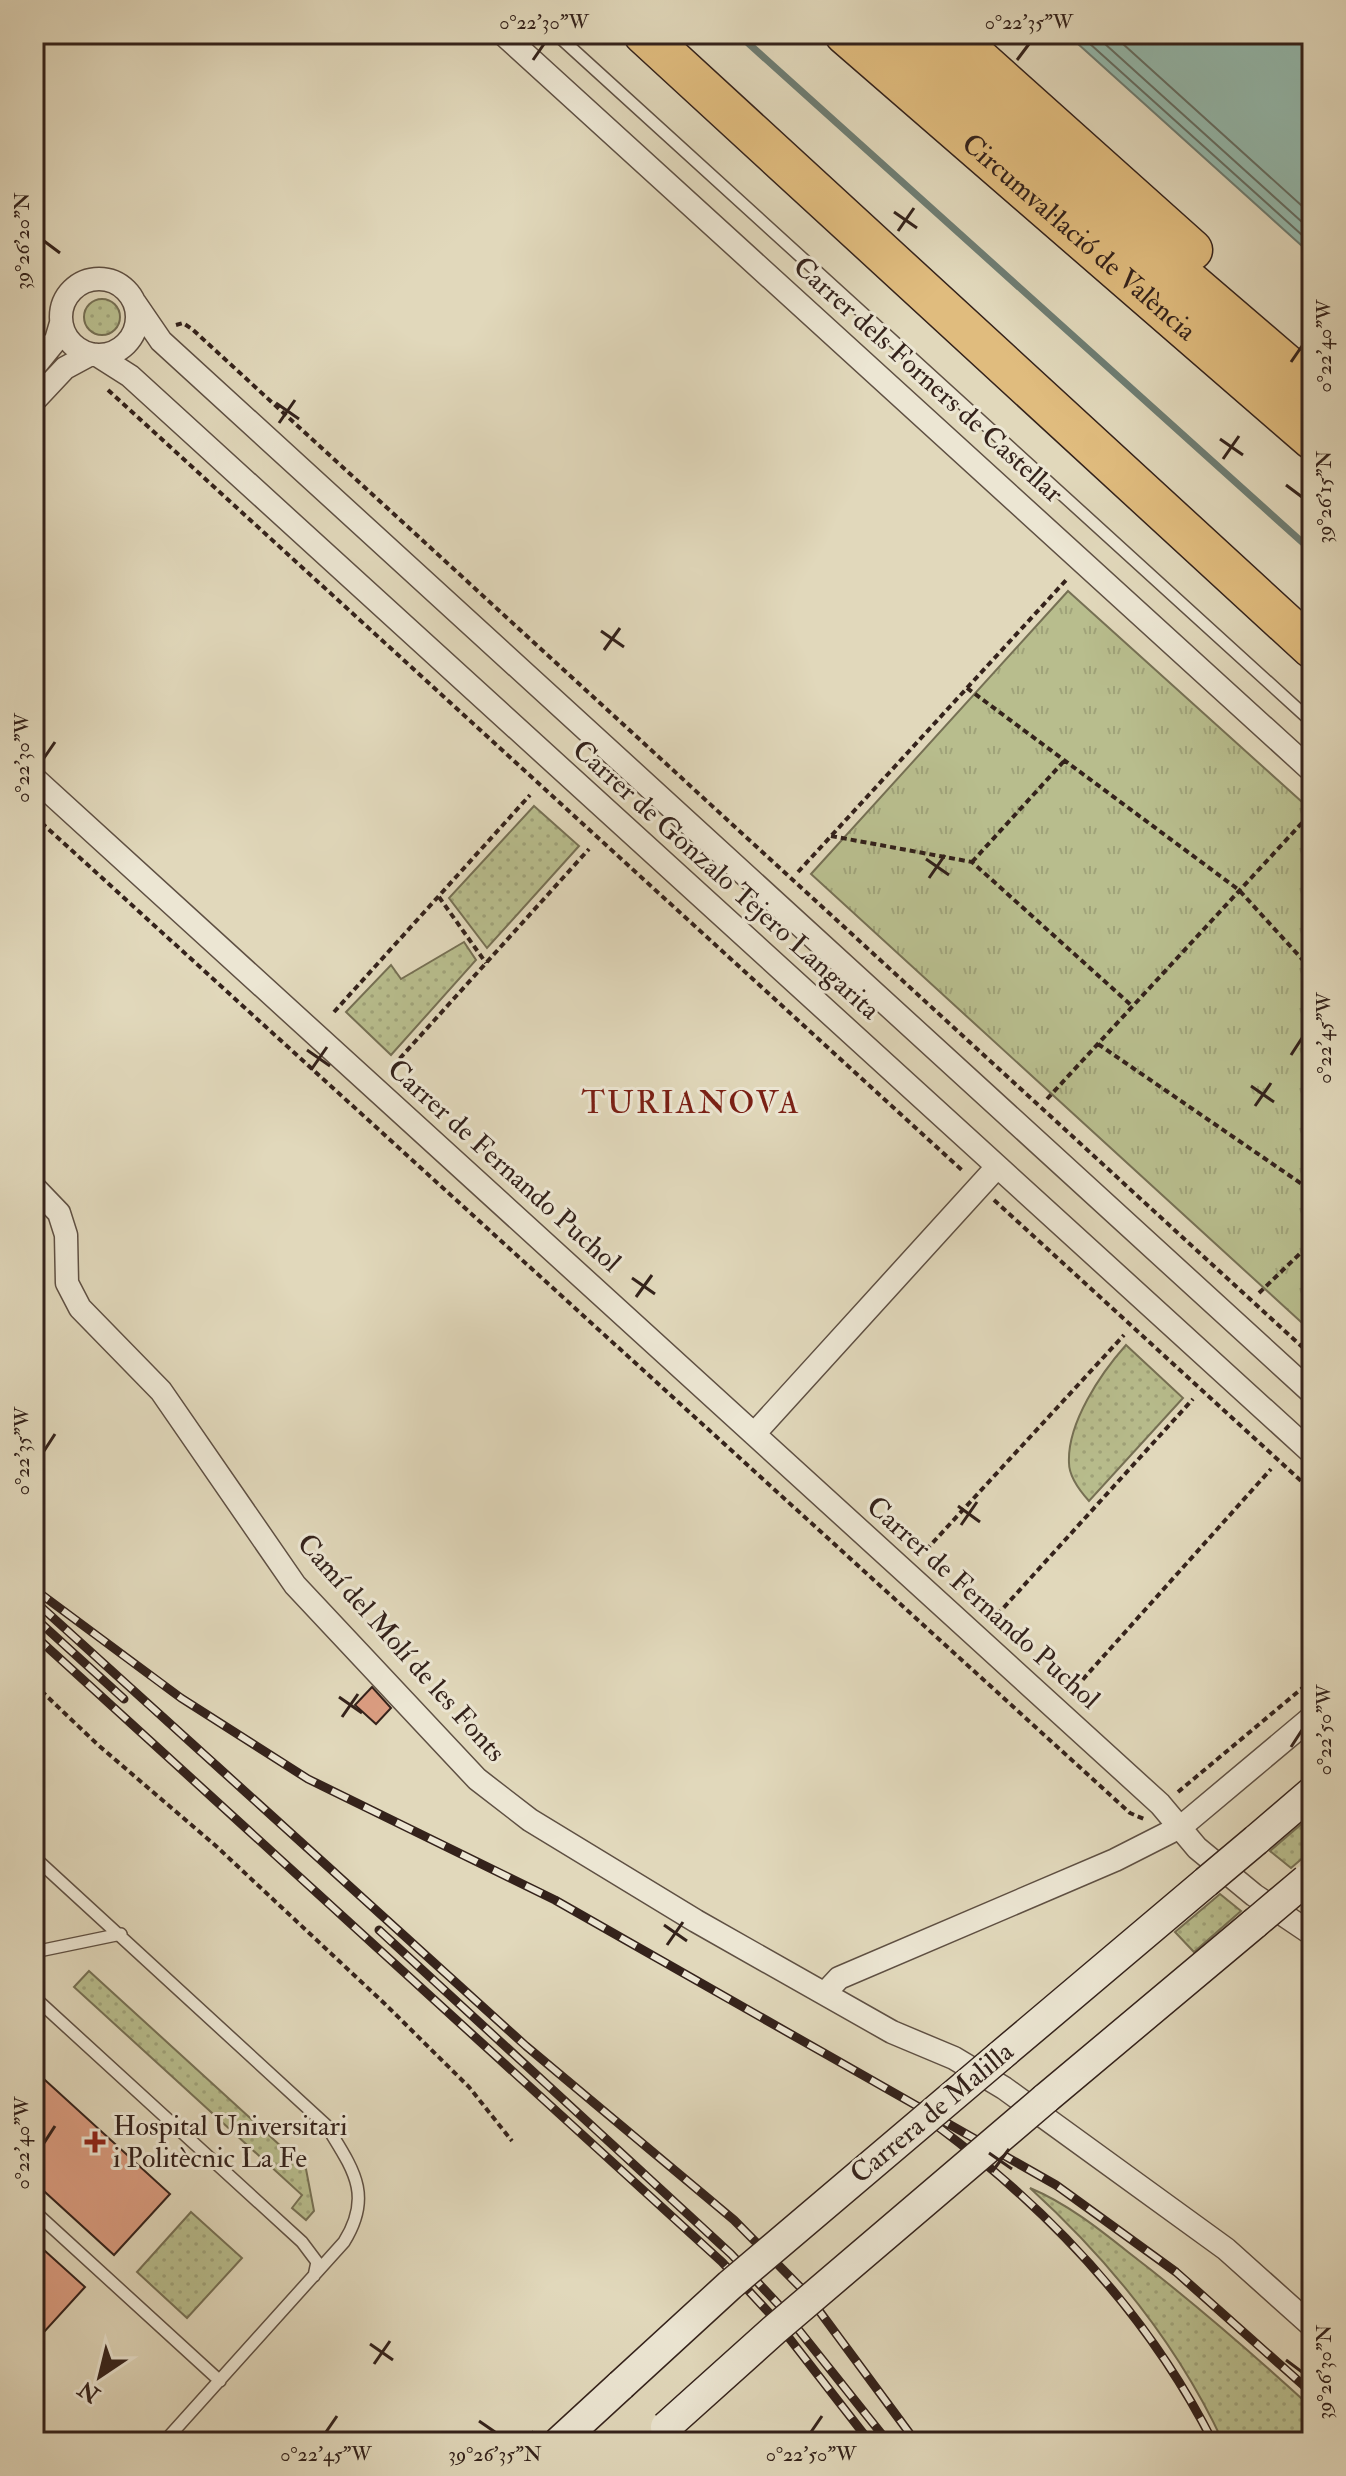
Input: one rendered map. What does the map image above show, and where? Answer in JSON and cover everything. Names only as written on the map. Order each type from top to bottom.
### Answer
[{"type":"highway","points":[[644,34],[1312,648]]},
{"type":"highway","name":"Circumval·lació de València","points":[[845,34],[1312,439]]},
{"type":"highway","name":"Circumval·lació de València","points":[[901,34],[1312,387]]},
{"type":"highway","points":[[951,34],[1312,358]]},
{"type":"street","name":"Carrer dels Forners de Castellar","points":[[503,34],[1312,771]]},
{"type":"street","points":[[34,367],[56,340],[61,311],[72,290],[93,279],[117,283],[135,303],[136,328],[130,340],[120,349],[94,355],[65,368],[34,401]]},
{"type":"street","name":"Carrer de Gonzalo Tejero Langarita","points":[[135,303],[161,341],[1312,1393]]},
{"type":"street","points":[[61,323],[72,344],[94,355]]},
{"type":"street","name":"Carrer de Gonzalo Tejero Langarita","points":[[94,355],[120,367],[136,381],[1312,1453]]},
{"type":"street","name":"Carrer de Fernando Puchol","points":[[34,778],[1182,1826],[1208,1858],[1254,1895],[1312,1934]]},
{"type":"street","points":[[754,1434],[997,1167]]},
{"type":"street","name":"Camí del Molí de les Fonts","points":[[34,1187],[59,1213],[66,1235],[67,1283],[80,1308],[161,1391],[295,1585],[477,1779],[583,1855],[892,2032],[954,2058],[1004,2088],[1226,2249],[1312,2326]]},
{"type":"street","points":[[826,1992],[839,1978],[1115,1860],[1182,1826],[1312,1717]]},
{"type":"street","name":"Carrera de Malilla","points":[[559,2442],[730,2285],[1312,1792]]},
{"type":"street","points":[[658,2434],[774,2330],[1309,1878]]},
{"type":"lane","points":[[556,34],[1312,722]]},
{"type":"lane","points":[[34,1857],[326,2125],[356,2174],[360,2202],[352,2228],[312,2280],[164,2442]]},
{"type":"lane","points":[[34,1952],[121,1934]]},
{"type":"lane","points":[[34,1997],[312,2252],[317,2271],[312,2280]]},
{"type":"lane","points":[[34,2211],[220,2381]]},
{"type":"path","points":[[176,324],[183,323],[192,329],[1312,1356]]},
{"type":"path","points":[[113,394],[1312,1491]]},
{"type":"path","points":[[798,872],[1068,578]]},
{"type":"path","points":[[967,688],[1239,890],[1312,970]]},
{"type":"path","points":[[972,862],[1065,760]]},
{"type":"path","points":[[334,1012],[530,795]]},
{"type":"path","points":[[1047,1099],[1312,812]]},
{"type":"path","points":[[831,836],[972,862],[1132,1006]]},
{"type":"path","points":[[393,1066],[589,849]]},
{"type":"path","points":[[439,897],[486,963]]},
{"type":"path","points":[[1098,1044],[1312,1191]]},
{"type":"path","points":[[1259,1293],[1312,1242]]},
{"type":"path","points":[[926,1550],[1124,1335]]},
{"type":"path","points":[[997,1615],[1193,1399]]},
{"type":"path","points":[[1076,1687],[1271,1469]]},
{"type":"path","points":[[34,1684],[97,1744],[216,1846],[385,2004],[469,2087],[512,2141]]},
{"type":"green space","points":[[102,299],[115,304],[120,317],[115,330],[102,335],[89,330],[84,317],[89,304]]},
{"type":"green space","points":[[1068,591],[1312,811],[1312,1332],[811,874]]},
{"type":"green space","points":[[534,806],[579,846],[487,948],[449,898]]},
{"type":"green space","points":[[464,942],[476,960],[391,1055],[346,1012],[391,965],[401,979]]},
{"type":"green space","points":[[1126,1345],[1183,1398],[1089,1501],[1069,1468],[1070,1448],[1087,1400]]},
{"type":"green space","points":[[1312,1815],[1312,1850],[1291,1868],[1270,1851]]},
{"type":"green space","points":[[1220,1894],[1241,1911],[1194,1952],[1175,1932]]},
{"type":"green space","points":[[89,1971],[306,2169],[314,2211],[306,2220],[292,2208],[302,2195],[74,1987]]},
{"type":"green space","points":[[1030,2188],[1069,2209],[1105,2234],[1199,2309],[1290,2388],[1312,2408],[1312,2442],[1223,2442],[1185,2372],[1139,2306],[1087,2244]]},
{"type":"green space","points":[[191,2212],[242,2258],[187,2318],[137,2272]]},
{"type":"water","points":[[1067,34],[1312,34],[1312,255]]},
{"type":"building","points":[[372,1687],[391,1708],[376,1724],[355,1705]]},
{"type":"building","points":[[34,2070],[170,2194],[114,2255],[34,2182]]},
{"type":"building","points":[[34,2241],[85,2287],[34,2343]]},
{"type":"waterway","points":[[738,34],[1312,551]]},
{"type":"railway","points":[[34,1589],[181,1698],[308,1779],[555,1900],[1056,2185],[1176,2272],[1312,2393]]},
{"type":"railway","points":[[39,1605],[526,2046],[734,2220],[806,2293],[916,2442]]},
{"type":"railway","points":[[34,1617],[124,1699]]},
{"type":"railway","points":[[34,1635],[722,2262],[772,2316],[870,2442]]},
{"type":"railway","points":[[379,1930],[731,2254],[778,2304],[888,2442]]},
{"type":"railway","points":[[937,2126],[1019,2193],[1093,2268],[1158,2351],[1213,2442]]},
{"type":"place","name":"Hospital Universitari i Politècnic La Fe","points":[[95,2142]]},
{"type":"district","name":"TURIANOVA","points":[[691,1103]]}]
